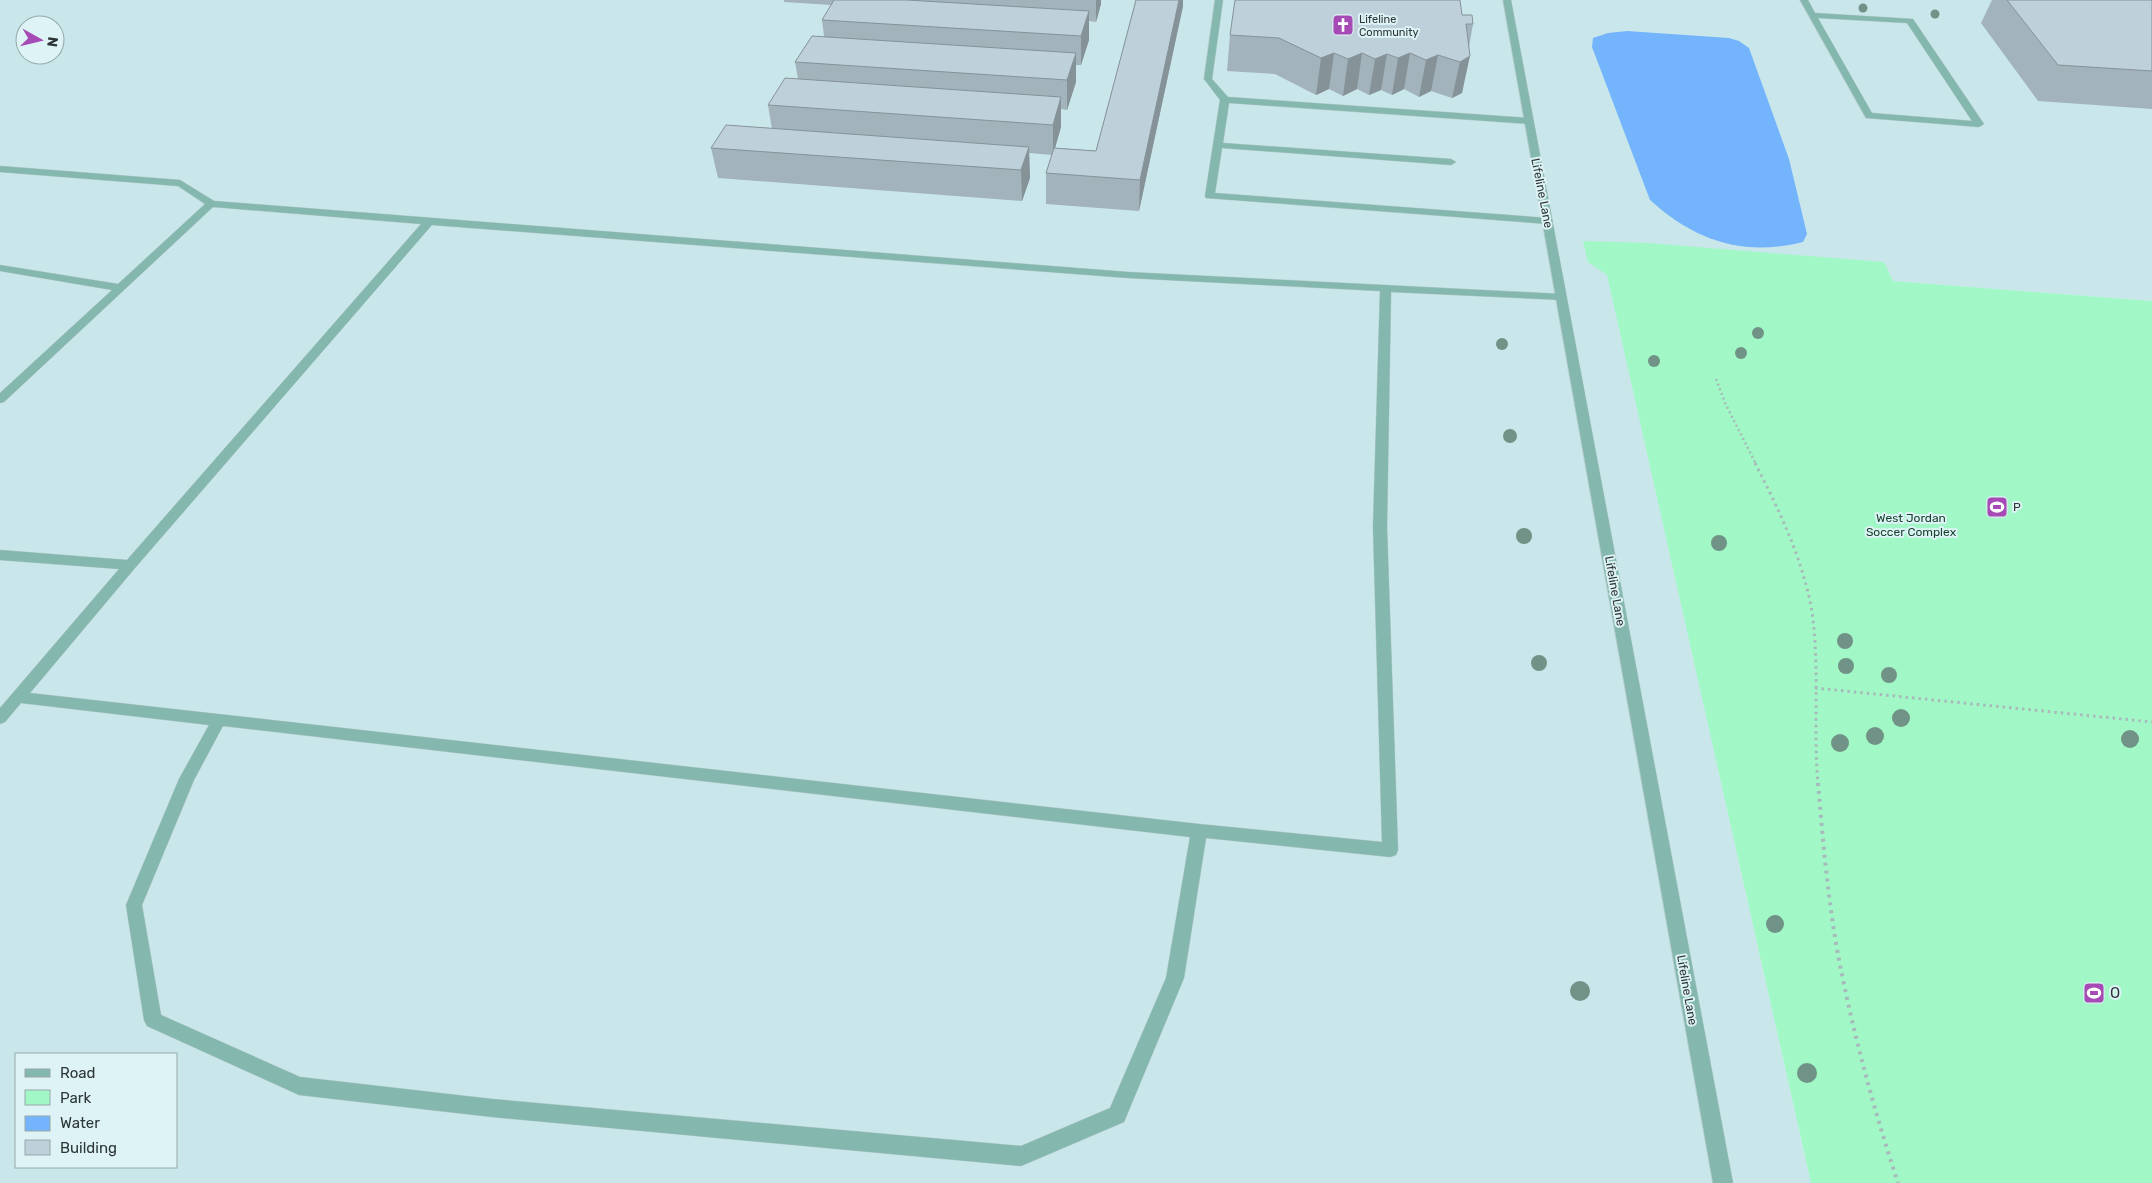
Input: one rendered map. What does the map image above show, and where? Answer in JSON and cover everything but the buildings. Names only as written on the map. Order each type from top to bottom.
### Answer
[{"type":"street","points":[[1220,0],[1208,79],[1225,100],[1529,121]]},
{"type":"street","name":"Lifeline Lane","points":[[1507,0],[1722,1183]]},
{"type":"street","points":[[1804,0],[1812,15],[1869,116],[1979,124],[1910,20],[1812,15]]},
{"type":"street","points":[[1225,100],[1210,196],[1548,222]]},
{"type":"street","points":[[1218,145],[1451,162]]},
{"type":"street","points":[[0,399],[211,204]]},
{"type":"street","points":[[0,718],[130,565],[429,222],[1128,275],[1562,297]]},
{"type":"street","points":[[0,268],[120,288]]},
{"type":"street","points":[[17,697],[1199,831],[1390,850],[1380,527],[1382,388],[1386,289]]},
{"type":"street","points":[[0,555],[130,565]]},
{"type":"street","points":[[218,721],[187,779],[134,905],[153,1020],[299,1086],[492,1108],[1021,1156],[1117,1115],[1175,978],[1199,831]]},
{"type":"lane","points":[[0,169],[180,184],[211,204],[429,222]]},
{"type":"path","points":[[1716,378],[1724,402],[1764,481],[1798,561],[1808,596],[1815,628],[1815,724],[1821,821],[1832,921],[1845,997],[1858,1052],[1898,1183]]},
{"type":"path","points":[[1815,688],[2152,722]]},
{"type":"shaded area","points":[[0,0],[2152,0],[2152,301],[1604,259],[1811,1183],[0,1183]]},
{"type":"green space","name":"West Jordan Soccer Complex","points":[[1583,241],[1648,243],[1884,262],[1893,281],[2152,301],[2152,1183],[1811,1183],[1607,275],[1588,262]]},
{"type":"water","points":[[1627,31],[1729,38],[1739,41],[1749,48],[1789,159],[1807,234],[1803,242],[1761,248],[1721,242],[1685,226],[1650,200],[1592,47],[1593,38],[1608,33]]},
{"type":"place","name":"Lifeline Community","points":[[1343,25]]},
{"type":"place","name":"P","points":[[1997,507]]},
{"type":"place","name":"O","points":[[2094,993]]}]
